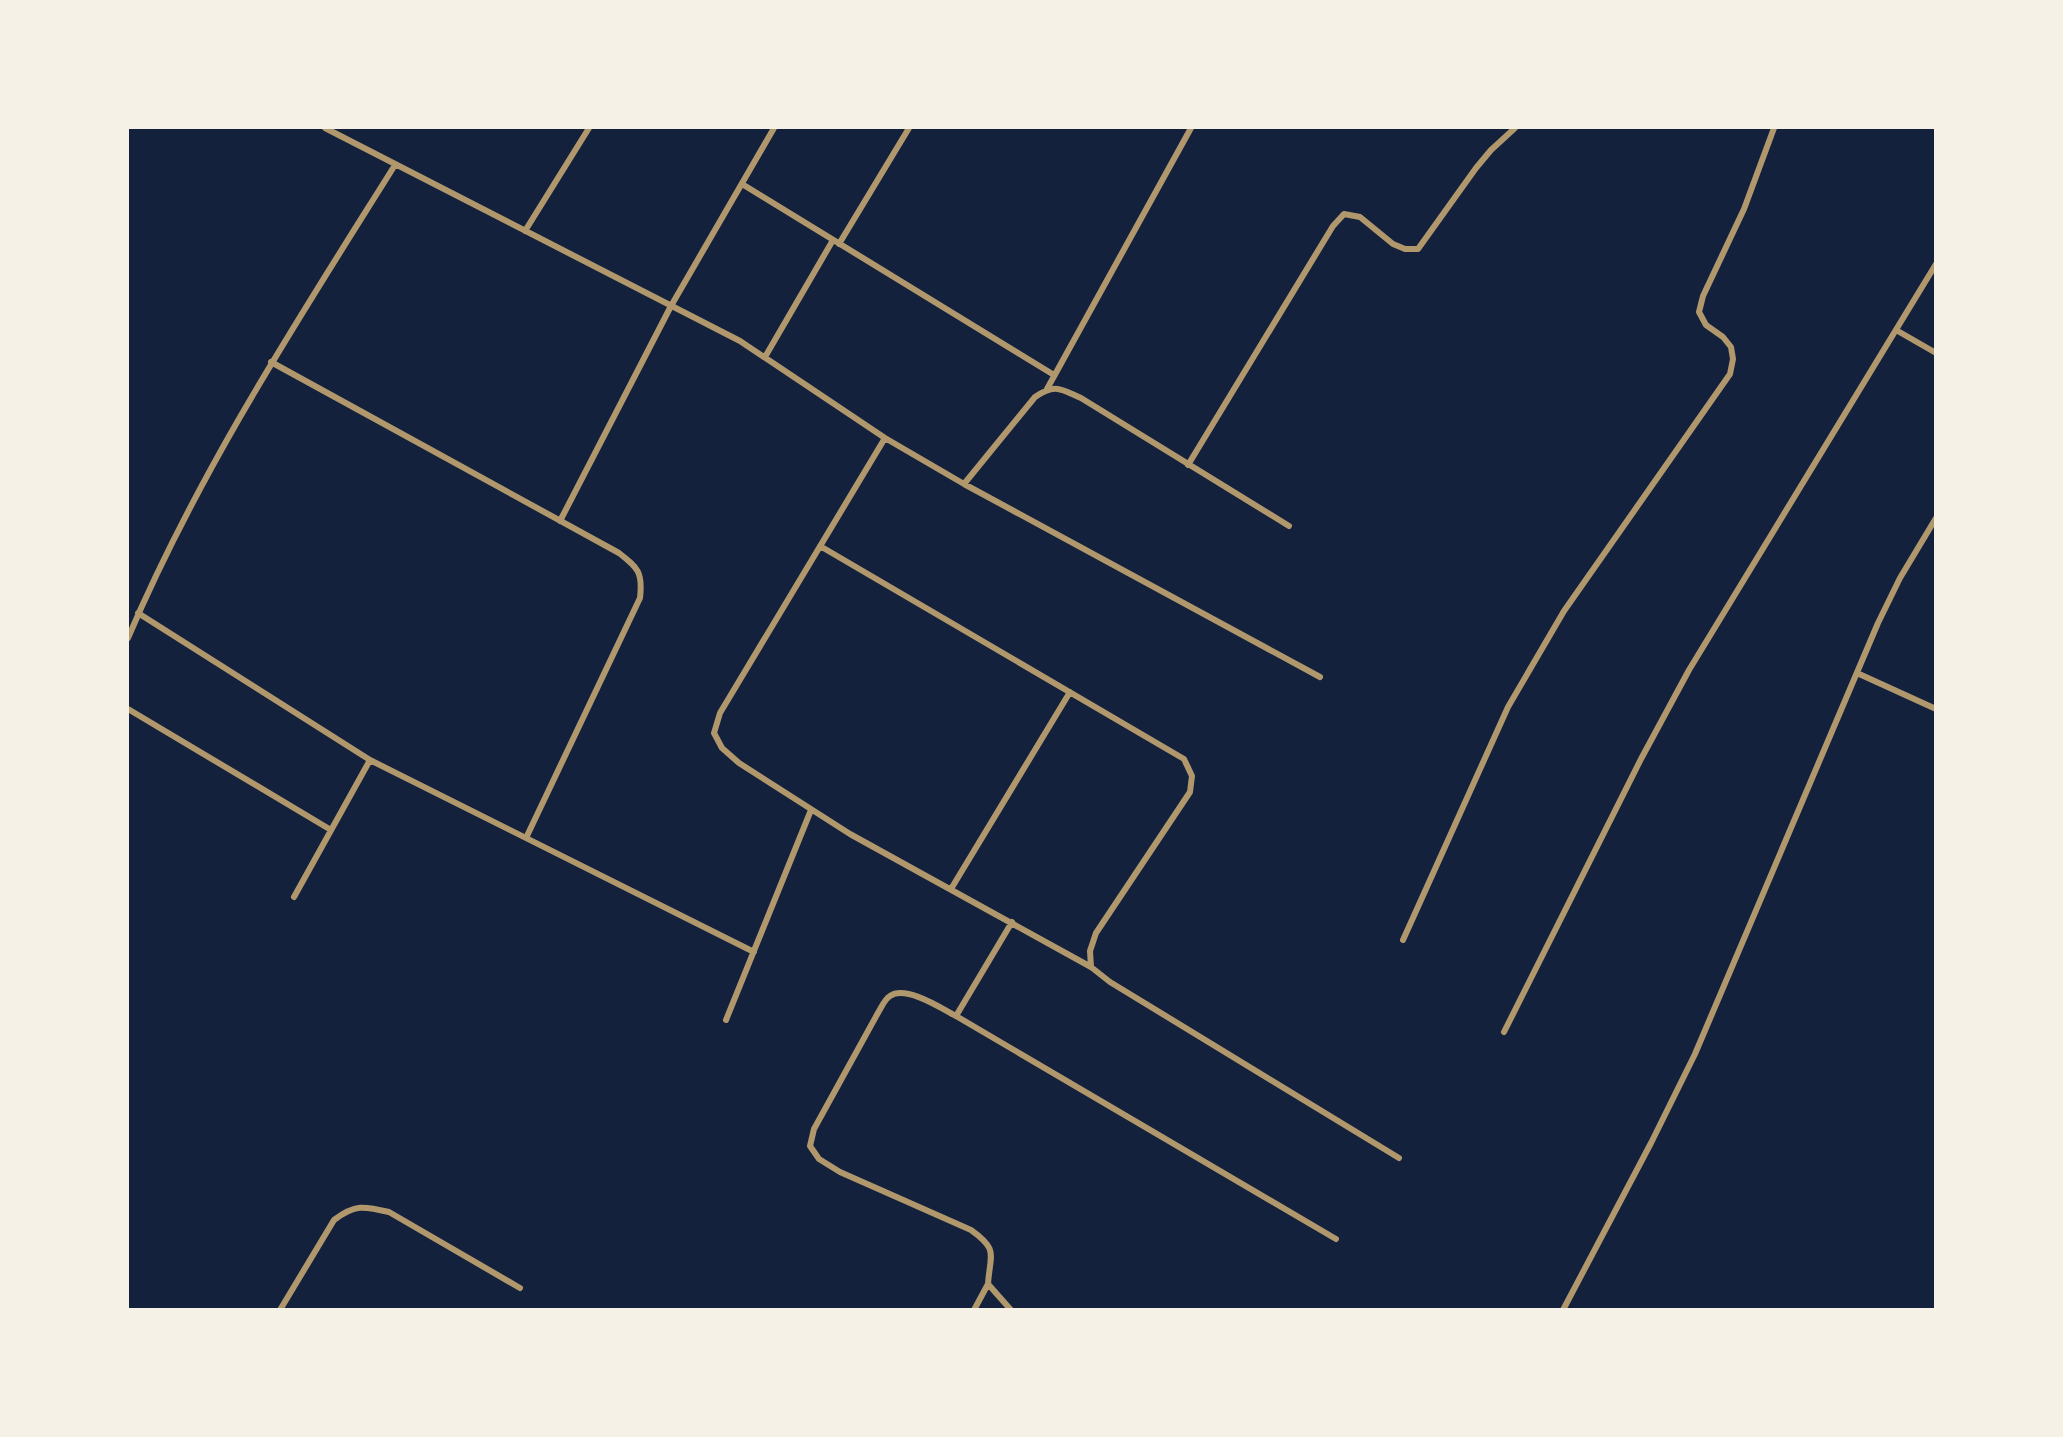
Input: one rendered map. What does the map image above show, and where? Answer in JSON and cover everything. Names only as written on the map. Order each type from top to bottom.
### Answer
[{"type":"street","points":[[325,128],[740,341],[885,438],[964,484],[1320,677]]},
{"type":"street","points":[[525,231],[589,128]]},
{"type":"street","points":[[560,521],[671,306],[774,128]]},
{"type":"street","points":[[765,357],[909,128]]},
{"type":"street","points":[[964,484],[1035,397],[1047,388],[1191,128]]},
{"type":"street","points":[[1188,465],[1333,226],[1344,214],[1360,217],[1393,244],[1405,249],[1418,249],[1476,168],[1491,150],[1515,128]]},
{"type":"street","points":[[1403,940],[1508,707],[1526,674],[1564,611],[1730,374],[1733,360],[1731,347],[1723,337],[1706,325],[1699,312],[1703,296],[1744,208],[1774,128]]},
{"type":"street","points":[[128,638],[175,535],[271,362],[395,165]]},
{"type":"street","points":[[742,184],[1054,375]]},
{"type":"street","points":[[1504,1032],[1641,759],[1689,670],[1935,264]]},
{"type":"street","points":[[1896,330],[1935,353]]},
{"type":"street","points":[[271,362],[619,553],[637,567],[642,581],[640,598],[526,838]]},
{"type":"street","points":[[1047,388],[1060,389],[1081,398],[1289,526]]},
{"type":"street","points":[[885,438],[720,713],[714,733],[722,748],[739,763],[850,834],[1092,967],[1110,982],[1400,1158]]},
{"type":"street","points":[[1563,1310],[1695,1054],[1857,673],[1900,578],[1935,518]]},
{"type":"street","points":[[1928,530],[1935,535]]},
{"type":"street","points":[[820,546],[1184,759],[1192,776],[1190,792],[1096,933],[1090,951],[1092,967]]},
{"type":"street","points":[[138,613],[370,760],[754,952]]},
{"type":"street","points":[[1857,673],[1935,710]]},
{"type":"street","points":[[951,889],[1070,692]]},
{"type":"street","points":[[128,709],[332,830]]},
{"type":"street","points":[[294,897],[370,760]]},
{"type":"street","points":[[726,1020],[811,810]]},
{"type":"street","points":[[956,1016],[1012,922]]},
{"type":"street","points":[[974,1310],[988,1284],[992,1252],[985,1240],[971,1230],[840,1172],[819,1159],[810,1146],[814,1129],[888,996],[898,992],[917,996],[956,1016],[1336,1239]]},
{"type":"street","points":[[280,1310],[334,1220],[347,1210],[364,1206],[388,1212],[520,1288]]},
{"type":"street","points":[[988,1284],[1011,1310]]}]
